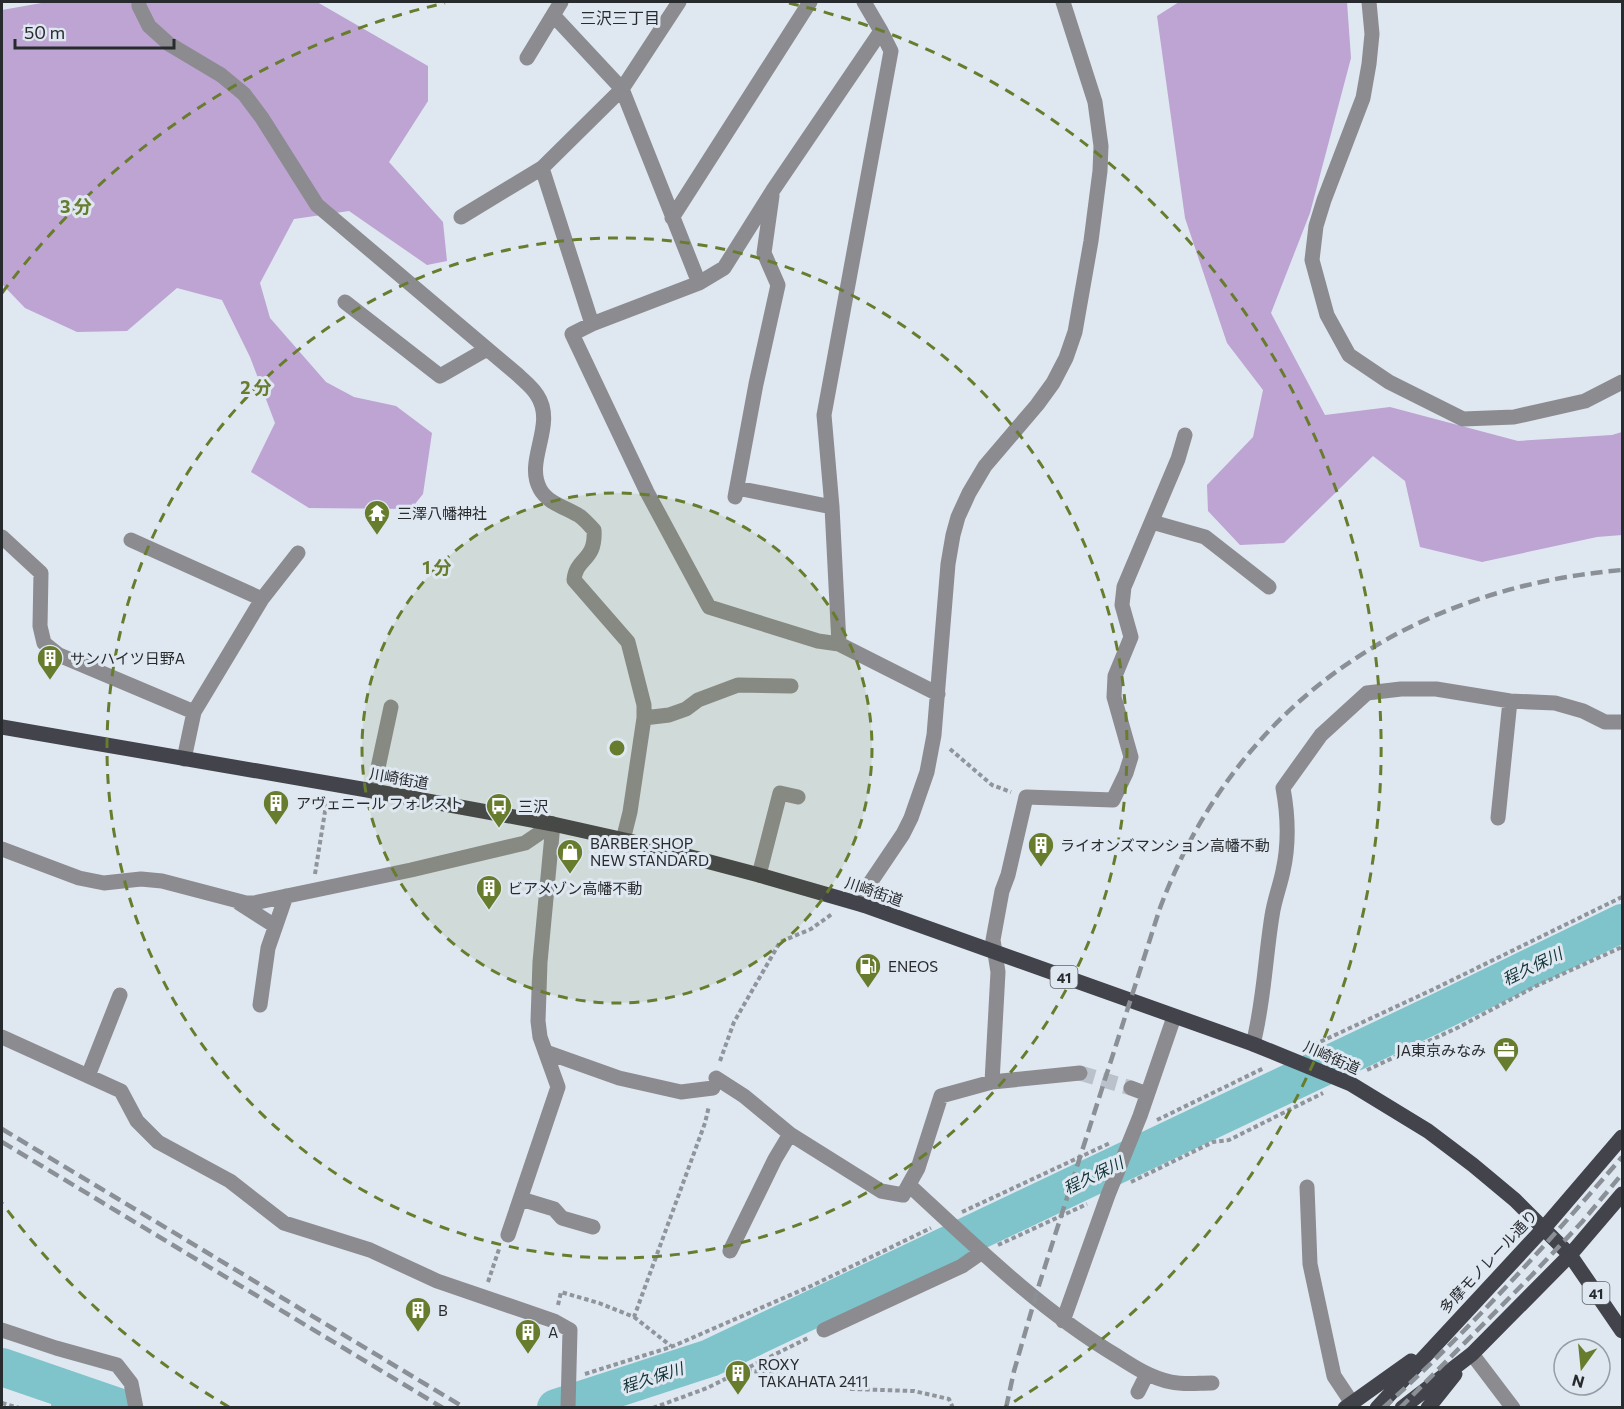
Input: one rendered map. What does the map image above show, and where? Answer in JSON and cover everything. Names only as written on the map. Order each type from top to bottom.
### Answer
[{"type":"main road","name":"川崎街道","points":[[2,727],[373,791],[553,824],[623,840],[863,905],[1253,1044],[1336,1078],[1383,1102],[1428,1131],[1482,1172],[1544,1228],[1570,1255],[1623,1331]]},
{"type":"main road","name":"多摩モノレール通り","points":[[1377,1407],[1544,1228],[1623,1137]]},
{"type":"main road","points":[[1428,1407],[1472,1354],[1570,1255],[1623,1194]]},
{"type":"main road","points":[[1348,1405],[1435,1344]]},
{"type":"main road","points":[[1401,1407],[1472,1354]]},
{"type":"street","points":[[139,2],[149,26],[170,44],[221,75],[244,94],[262,118],[317,205],[537,394],[544,410],[544,424],[535,469],[539,489],[551,501],[582,518],[594,530],[595,544],[590,556],[575,571],[574,580],[628,642],[644,705],[630,812],[623,840]]},
{"type":"street","points":[[462,217],[542,168],[622,88],[679,2]]},
{"type":"street","points":[[672,218],[810,2]]},
{"type":"street","points":[[839,645],[832,507],[824,415],[891,51],[864,2]]},
{"type":"street","points":[[863,905],[870,883],[903,834],[916,808],[927,772],[934,735],[948,564],[958,517],[985,466],[1053,383],[1066,358],[1080,309],[1100,171],[1101,146],[1095,102],[1063,2]]},
{"type":"street","points":[[1369,2],[1372,34],[1363,98],[1324,200],[1316,226],[1311,260],[1327,315],[1349,355],[1389,382],[1463,419],[1514,417],[1585,401],[1623,382]]},
{"type":"street","points":[[527,58],[557,8],[622,88],[699,282]]},
{"type":"street","points":[[881,31],[773,190],[724,268],[699,282],[572,334],[647,492],[709,607],[818,641],[839,645],[938,694]]},
{"type":"street","points":[[542,168],[592,324]]},
{"type":"street","points":[[773,190],[764,253],[777,285],[736,493],[832,507]]},
{"type":"street","points":[[345,302],[440,376],[487,349]]},
{"type":"street","points":[[992,1082],[998,972],[993,940],[1002,891],[1008,875],[1026,797],[1113,801],[1126,773],[1131,757],[1114,697],[1115,676],[1131,637],[1122,605],[1124,587],[1178,459],[1185,435]]},
{"type":"street","points":[[1152,522],[1205,537],[1269,587]]},
{"type":"street","points":[[2,537],[41,573],[40,626],[44,643],[60,655],[194,712]]},
{"type":"street","points":[[131,540],[262,598]]},
{"type":"street","points":[[184,759],[194,712],[262,598],[298,553]]},
{"type":"street","points":[[644,718],[669,715],[686,709],[698,700],[738,685],[792,686]]},
{"type":"street","points":[[1253,1044],[1266,972],[1272,915],[1284,870],[1287,839],[1283,788],[1321,735],[1367,693],[1401,689],[1436,689],[1510,701],[1555,703],[1583,711],[1605,722],[1623,722]]},
{"type":"street","points":[[1498,818],[1510,701]]},
{"type":"street","points":[[373,791],[391,707]]},
{"type":"street","points":[[759,875],[780,793],[798,797]]},
{"type":"street","points":[[2,849],[79,878],[104,883],[141,879],[162,881],[246,903],[254,903],[525,843],[553,824]]},
{"type":"street","points":[[508,1235],[558,1087],[538,1030],[540,962],[553,824]]},
{"type":"street","points":[[260,1005],[268,948],[286,896]]},
{"type":"street","points":[[232,899],[275,926]]},
{"type":"street","points":[[88,1076],[120,995]]},
{"type":"street","points":[[1063,1320],[1108,1194],[1140,1116],[1174,1017]]},
{"type":"street","points":[[2,1036],[121,1091],[137,1121],[158,1142],[230,1181],[284,1224],[370,1250],[437,1281],[554,1321],[570,1330],[568,1407]]},
{"type":"street","points":[[546,1052],[619,1078],[681,1092],[714,1083],[744,1096],[790,1134],[881,1191],[903,1195],[918,1168],[941,1096],[992,1082],[1080,1074]]},
{"type":"street","points":[[1131,1088],[1147,1094]]},
{"type":"street","points":[[730,1251],[775,1159],[790,1134]]},
{"type":"street","points":[[909,1185],[982,1252],[1063,1320],[1100,1346],[1147,1374],[1181,1383],[1212,1383]]},
{"type":"street","points":[[1307,1186],[1310,1264],[1334,1376],[1348,1405]]},
{"type":"street","points":[[521,1199],[554,1209],[562,1218],[593,1227]]},
{"type":"street","points":[[824,1330],[962,1266],[982,1252]]},
{"type":"street","points":[[2,1330],[117,1365],[131,1383],[136,1407]]},
{"type":"street","points":[[1472,1354],[1513,1407]]},
{"type":"street","points":[[1138,1392],[1147,1374]]},
{"type":"path","points":[[934,735],[992,785],[1026,797]]},
{"type":"path","points":[[312,890],[327,798]]},
{"type":"path","points":[[1307,1048],[1623,897]]},
{"type":"path","points":[[634,1317],[705,1124],[724,1047],[734,1022],[780,942],[810,929],[829,918],[834,911]]},
{"type":"path","points":[[1367,1070],[1623,947]]},
{"type":"path","points":[[568,1380],[672,1347],[811,1286],[1264,1068]]},
{"type":"path","points":[[982,1252],[1108,1194],[1213,1142],[1229,1140],[1323,1092]]},
{"type":"path","points":[[483,1297],[503,1235],[508,1235]]},
{"type":"path","points":[[554,1321],[561,1293],[599,1303],[634,1317],[672,1347]]},
{"type":"path","points":[[653,1407],[707,1388],[747,1370],[824,1330]]},
{"type":"path","points":[[747,1370],[851,1389],[914,1391],[949,1399],[953,1407]]},
{"type":"path","points":[[2,1403],[19,1407]]},
{"type":"shaded area","points":[[47,2],[317,2],[428,66],[428,101],[389,162],[443,222],[447,261],[427,265],[349,211],[294,219],[260,283],[270,318],[326,382],[354,397],[396,406],[432,433],[423,494],[411,509],[309,508],[251,472],[275,423],[250,357],[222,300],[177,288],[127,331],[77,332],[25,308],[2,284],[2,10]]},
{"type":"shaded area","points":[[1179,2],[1347,2],[1351,58],[1310,213],[1271,313],[1325,415],[1390,407],[1518,441],[1612,435],[1622,432],[1622,535],[1597,537],[1482,562],[1420,547],[1405,481],[1373,456],[1284,543],[1240,545],[1208,511],[1207,485],[1253,437],[1263,390],[1227,343],[1185,218],[1157,16]]},
{"type":"waterway","name":"程久保川","points":[[556,1408],[710,1358],[1622,923]]},
{"type":"waterway","name":"程久保川","points":[[2,1367],[121,1408]]},
{"type":"waterway","points":[[54,1405],[57,1387]]},
{"type":"tunnel","points":[[1080,1073],[1131,1088]]},
{"type":"railway","points":[[1006,1408],[1014,1371],[1039,1285],[1160,908],[1193,836],[1234,772],[1283,716],[1340,669],[1402,631],[1471,602],[1544,581],[1622,570]]},
{"type":"railway","points":[[2,1129],[465,1408]]},
{"type":"railway","points":[[2,1142],[443,1408]]},
{"type":"railway","points":[[1383,1408],[1446,1349],[1507,1286],[1622,1157]]},
{"type":"railway","points":[[1400,1408],[1532,1275],[1582,1222],[1622,1174]]},
{"type":"place","name":"三澤八幡神社","points":[[377,536]]},
{"type":"place","name":"サンハイツ日野A","points":[[50,681]]},
{"type":"place","name":"アヴェニール フォレスト","points":[[276,826]]},
{"type":"place","name":"三沢","points":[[499,829]]},
{"type":"place","name":"ライオンズマンション高幡不動","points":[[1041,868]]},
{"type":"place","name":"BARBER SHOP NEW STANDARD","points":[[570,875]]},
{"type":"place","name":"ビアメゾン高幡不動","points":[[489,911]]},
{"type":"place","name":"ENEOS","points":[[868,989]]},
{"type":"place","name":"JA東京みなみ","points":[[1506,1073]]},
{"type":"place","name":"B","points":[[418,1333]]},
{"type":"place","name":"A","points":[[528,1355]]},
{"type":"place","name":"ROXY TAKAHATA 2411","points":[[738,1396]]},
{"type":"district","name":"三沢三丁目","points":[[620,17]]}]
